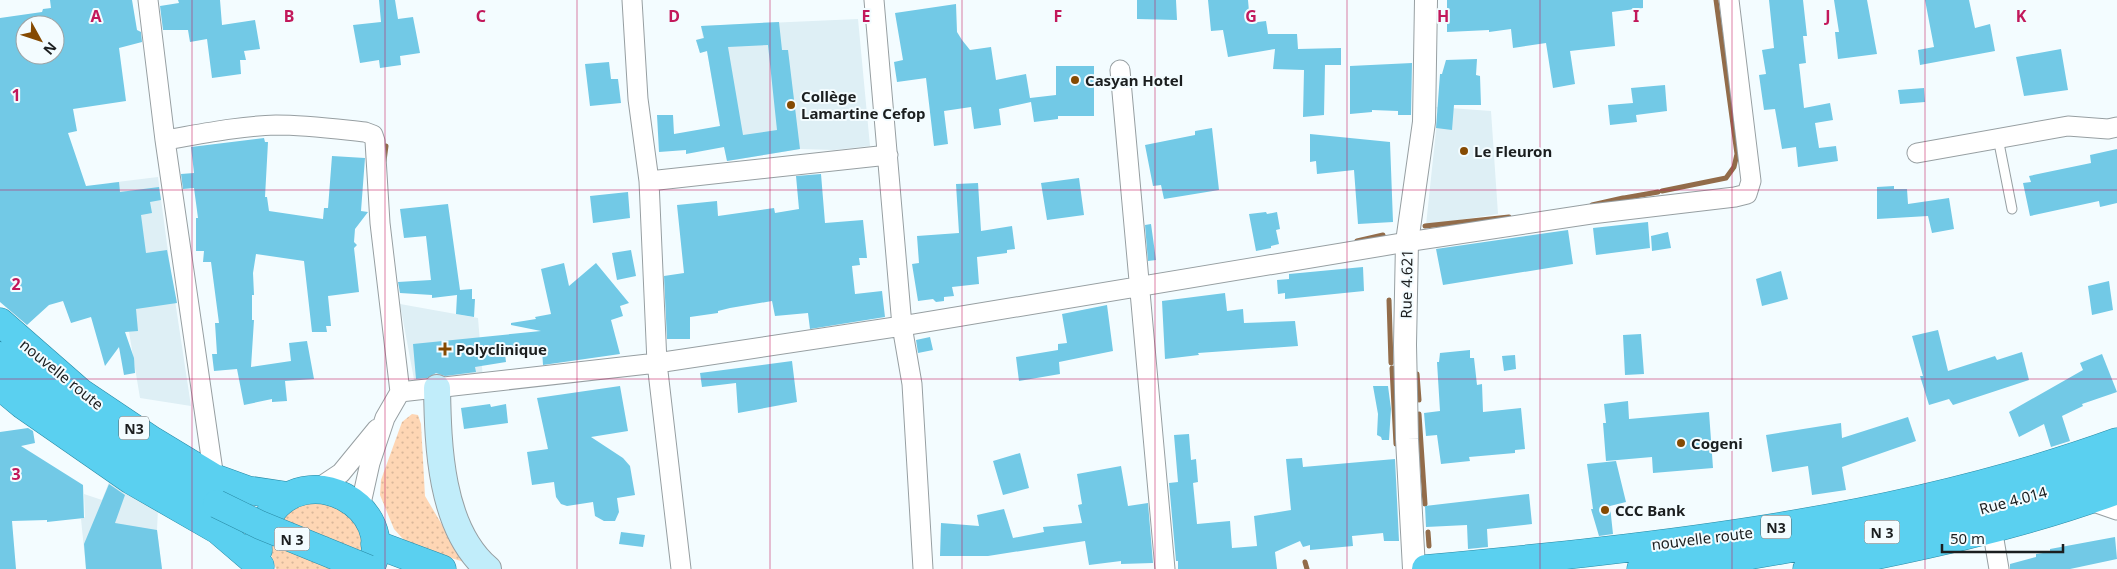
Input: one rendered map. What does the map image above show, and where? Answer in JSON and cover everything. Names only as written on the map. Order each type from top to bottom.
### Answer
[{"type":"highway","name":"nouvelle route","points":[[0,322],[80,392],[153,441],[216,491]]},
{"type":"highway","name":"nouvelle route","points":[[0,356],[24,376],[96,428],[216,491],[246,490],[288,496]]},
{"type":"highway","points":[[0,386],[23,405],[131,480],[218,530],[261,567]]},
{"type":"highway","name":"nouvelle route","points":[[1426,569],[1690,539],[1838,518],[2013,475],[2076,457],[2117,442]]},
{"type":"highway","name":"Rue 4.014","points":[[1641,569],[1706,563],[1867,535],[1990,507],[2061,487],[2117,466]]},
{"type":"highway","points":[[261,567],[258,546],[262,526],[273,509],[288,496],[302,490],[317,489],[333,491],[348,498],[360,508],[371,525],[371,561],[442,569]]},
{"type":"highway","points":[[1807,569],[1992,528],[2117,490]]},
{"type":"highway","name":"N 3","points":[[216,491],[260,525],[371,561]]},
{"type":"main road","points":[[437,388],[438,449],[446,492],[468,545],[488,569]]},
{"type":"street","points":[[148,0],[165,140],[216,491]]},
{"type":"street","points":[[632,0],[638,99],[649,181],[657,363],[681,569]]},
{"type":"street","points":[[874,0],[902,326],[912,384],[923,569]]},
{"type":"street","name":"Rue 4.621","points":[[1414,569],[1407,439],[1405,344],[1407,242],[1424,122],[1426,0]]},
{"type":"street","points":[[400,392],[657,363],[902,326],[1407,242],[1591,214],[1747,194],[1751,181],[1729,0]]},
{"type":"street","points":[[1120,70],[1165,569]]},
{"type":"street","points":[[165,140],[247,127],[276,125],[307,126],[365,132],[373,135],[389,313],[400,392],[386,418],[365,482],[360,508]]},
{"type":"street","points":[[1917,153],[2068,126],[2108,129],[2117,127]]},
{"type":"street","points":[[649,181],[888,155]]},
{"type":"street","points":[[317,489],[341,473],[386,418]]},
{"type":"street","points":[[2088,500],[2117,510]]},
{"type":"street","points":[[1992,528],[1999,569]]},
{"type":"lane","points":[[1998,138],[2012,209]]},
{"type":"shaded area","name":"Collège Lamartine Cefop","points":[[858,19],[870,146],[834,150],[800,149],[727,161],[707,51],[700,53],[696,40],[703,38],[701,26]]},
{"type":"shaded area","name":"Le Fleuron","points":[[1436,107],[1491,111],[1498,214],[1426,225],[1438,112]]},
{"type":"shaded area","points":[[158,177],[191,406],[140,398],[129,332],[109,183]]},
{"type":"shaded area","name":"Polyclinique","points":[[400,304],[478,318],[483,379],[415,385]]},
{"type":"shaded area","points":[[412,414],[418,415],[421,424],[425,496],[464,562],[413,546],[403,539],[394,529],[380,495],[381,480],[402,422]]},
{"type":"shaded area","points":[[109,482],[158,509],[157,530],[162,569],[86,569],[81,519],[85,517],[84,494],[102,500]]},
{"type":"shaded area","points":[[330,503],[355,523],[359,530],[361,546],[356,569],[276,569],[270,551],[277,522],[300,504]]},
{"type":"building","points":[[50,0],[132,0],[137,30],[141,32],[142,42],[119,48],[126,101],[73,109],[77,131],[68,133],[86,186],[119,182],[120,192],[159,187],[161,200],[150,202],[152,213],[141,215],[146,253],[167,250],[177,303],[136,309],[138,331],[125,332],[134,358],[135,373],[124,375],[119,347],[105,366],[91,317],[71,323],[63,301],[49,305],[27,325],[0,302],[0,18],[15,16],[15,65],[65,65],[65,15],[21,15],[42,12],[43,9],[51,8]]},
{"type":"building","points":[[178,0],[220,0],[222,25],[255,20],[260,49],[244,51],[246,60],[240,60],[241,74],[212,78],[207,39],[190,42],[188,30],[163,30],[160,6],[179,3]]},
{"type":"building","points":[[379,0],[395,0],[398,19],[413,17],[420,53],[400,56],[401,65],[380,68],[379,60],[360,63],[353,25],[381,22]]},
{"type":"building","points":[[1137,0],[1176,0],[1177,20],[1137,19]]},
{"type":"building","points":[[1208,0],[1248,0],[1250,23],[1266,21],[1268,34],[1297,34],[1298,49],[1341,48],[1341,65],[1325,65],[1324,115],[1303,117],[1304,70],[1273,69],[1275,49],[1228,57],[1223,30],[1211,31]]},
{"type":"building","points":[[1447,0],[1643,0],[1643,8],[1612,12],[1615,46],[1570,51],[1575,84],[1553,88],[1546,43],[1513,48],[1511,29],[1489,32],[1489,30],[1447,32]]},
{"type":"building","points":[[1769,0],[1803,0],[1807,36],[1803,36],[1806,63],[1799,64],[1804,108],[1830,103],[1833,120],[1815,123],[1819,148],[1836,146],[1838,161],[1798,167],[1796,147],[1782,149],[1775,109],[1764,110],[1759,75],[1766,74],[1762,50],[1774,48]]},
{"type":"building","points":[[1834,0],[1867,0],[1877,54],[1838,59],[1835,32],[1839,32]]},
{"type":"building","points":[[1925,0],[1969,0],[1975,28],[1990,24],[1995,51],[1920,65],[1918,50],[1934,47]]},
{"type":"building","points":[[956,4],[957,32],[962,40],[970,50],[991,47],[996,80],[1026,74],[1030,98],[1056,95],[1056,66],[1094,66],[1094,116],[1058,116],[1058,119],[1034,122],[1031,102],[999,109],[1001,125],[974,129],[971,107],[944,111],[948,144],[934,146],[926,78],[897,82],[894,62],[903,60],[895,13]]},
{"type":"building","points":[[779,22],[782,50],[788,50],[800,149],[727,161],[724,147],[686,154],[686,150],[659,152],[657,115],[673,115],[674,134],[720,126],[707,51],[700,53],[696,40],[704,38],[701,26]],"holes":[[[768,45],[777,130],[743,135],[728,47]]]},
{"type":"building","points":[[2061,49],[2068,90],[2024,96],[2016,57]]},
{"type":"building","points":[[1477,59],[1476,75],[1480,76],[1481,105],[1454,105],[1452,130],[1436,128],[1440,74],[1442,74],[1446,60]]},
{"type":"building","points":[[609,62],[611,79],[618,79],[621,103],[590,106],[585,64]]},
{"type":"building","points":[[1412,63],[1411,115],[1398,115],[1398,111],[1372,110],[1372,112],[1350,114],[1350,66]]},
{"type":"building","points":[[1665,85],[1667,111],[1636,115],[1637,122],[1610,125],[1608,105],[1633,103],[1631,88]]},
{"type":"building","points":[[1924,88],[1925,102],[1900,104],[1898,90]]},
{"type":"building","points":[[1212,128],[1219,190],[1164,199],[1161,185],[1153,186],[1145,145],[1195,135],[1195,131]]},
{"type":"building","points":[[1310,134],[1390,142],[1393,222],[1358,224],[1354,170],[1317,174],[1316,161],[1310,162]]},
{"type":"building","points":[[264,138],[265,142],[268,142],[265,197],[267,197],[269,211],[323,219],[324,208],[328,208],[332,156],[365,158],[361,211],[368,212],[355,229],[354,242],[357,245],[354,248],[359,292],[328,296],[331,326],[326,326],[327,332],[312,332],[304,261],[256,254],[253,273],[254,295],[252,295],[252,320],[254,320],[251,367],[291,361],[289,343],[307,341],[314,379],[285,381],[287,401],[272,402],[272,399],[244,405],[237,369],[214,371],[212,354],[217,354],[215,323],[219,323],[211,262],[203,262],[204,251],[196,251],[196,218],[198,218],[194,188],[183,189],[181,174],[194,173],[191,147]]},
{"type":"building","points":[[2117,149],[2117,203],[2100,207],[2099,201],[2030,216],[2023,183],[2031,182],[2029,176],[2091,163],[2090,155]]},
{"type":"building","points":[[821,174],[825,223],[863,220],[867,258],[859,258],[860,265],[852,266],[855,294],[882,291],[885,317],[810,329],[808,313],[775,316],[772,301],[690,317],[690,339],[667,339],[664,276],[684,273],[677,205],[717,201],[718,216],[774,208],[775,213],[799,209],[796,176]]},
{"type":"building","points":[[1079,178],[1084,215],[1047,220],[1041,183]]},
{"type":"building","points":[[978,183],[981,231],[1012,226],[1015,249],[1007,250],[1007,253],[977,257],[979,284],[952,287],[954,296],[944,297],[944,301],[936,302],[933,299],[918,301],[912,264],[919,263],[917,236],[959,233],[956,184]]},
{"type":"building","points":[[1894,186],[1894,189],[1907,189],[1908,204],[1949,198],[1954,229],[1932,233],[1928,216],[1877,219],[1877,187]]},
{"type":"building","points":[[628,192],[630,218],[593,223],[590,196]]},
{"type":"building","points":[[448,204],[460,290],[472,289],[472,299],[475,299],[474,317],[456,314],[457,295],[432,298],[432,295],[400,293],[398,282],[431,280],[426,236],[404,238],[400,209]]},
{"type":"building","points":[[1266,212],[1267,214],[1277,212],[1280,229],[1276,230],[1279,244],[1256,251],[1249,214]]},
{"type":"building","points":[[1648,222],[1650,248],[1596,255],[1593,228]]},
{"type":"building","points":[[1151,224],[1156,260],[1148,261],[1145,225]]},
{"type":"building","points":[[1568,230],[1573,264],[1443,285],[1436,249]]},
{"type":"building","points":[[1668,232],[1671,248],[1652,251],[1651,236]]},
{"type":"building","points":[[631,250],[636,276],[617,280],[612,253]]},
{"type":"building","points":[[564,263],[569,286],[596,263],[629,303],[620,306],[623,316],[611,320],[620,354],[543,365],[542,350],[505,354],[506,362],[475,367],[476,372],[445,376],[436,373],[427,378],[416,379],[413,344],[541,331],[511,325],[511,323],[536,319],[535,317],[551,314],[541,269]]},
{"type":"building","points":[[1363,267],[1364,291],[1285,299],[1285,293],[1278,294],[1277,280],[1289,279],[1289,274]]},
{"type":"building","points":[[1781,271],[1788,299],[1762,306],[1756,279]]},
{"type":"building","points":[[2109,281],[2113,310],[2092,315],[2088,286]]},
{"type":"building","points":[[1225,293],[1227,311],[1243,309],[1244,323],[1295,321],[1298,346],[1198,353],[1199,355],[1165,359],[1162,301]]},
{"type":"building","points":[[1107,305],[1113,351],[1059,362],[1060,374],[1019,381],[1016,357],[1058,350],[1058,344],[1067,343],[1062,314]]},
{"type":"building","points":[[1938,330],[1948,371],[1995,356],[1997,360],[2022,352],[2029,380],[1953,405],[1949,399],[1929,405],[1920,376],[1923,376],[1912,336]]},
{"type":"building","points":[[1641,334],[1644,374],[1625,375],[1623,335]]},
{"type":"building","points":[[930,337],[933,350],[918,353],[916,340]]},
{"type":"building","points":[[1470,350],[1470,358],[1474,358],[1477,385],[1482,384],[1483,412],[1521,408],[1525,449],[1515,450],[1515,453],[1469,457],[1470,461],[1441,464],[1437,435],[1426,436],[1424,413],[1440,411],[1437,362],[1439,362],[1440,353]]},
{"type":"building","points":[[2102,354],[2117,392],[2082,404],[2083,406],[2062,416],[2070,441],[2051,447],[2044,424],[2019,437],[2009,412],[2083,370],[2080,363]]},
{"type":"building","points":[[1515,355],[1516,369],[1504,371],[1502,356]]},
{"type":"building","points":[[792,361],[797,402],[738,413],[736,383],[702,387],[700,373]]},
{"type":"building","points":[[620,386],[628,431],[591,437],[623,458],[630,466],[635,495],[617,498],[619,512],[615,521],[604,521],[595,516],[593,502],[567,506],[561,504],[556,497],[554,482],[532,485],[527,452],[548,449],[537,398]]},
{"type":"building","points":[[1373,386],[1388,386],[1391,409],[1389,440],[1382,440],[1377,435],[1378,414]]},
{"type":"building","points":[[1628,401],[1629,419],[1709,412],[1713,468],[1653,473],[1652,457],[1606,461],[1603,423],[1606,423],[1604,404]]},
{"type":"building","points":[[490,404],[491,407],[506,404],[508,423],[464,429],[461,408]]},
{"type":"building","points":[[1908,417],[1916,441],[1842,467],[1846,490],[1812,495],[1808,466],[1772,472],[1766,435],[1841,423],[1842,438]]},
{"type":"building","points":[[28,428],[33,431],[35,443],[21,446],[83,485],[84,518],[47,522],[47,520],[12,521],[16,569],[0,569],[0,432]]},
{"type":"building","points":[[1189,434],[1191,460],[1196,459],[1198,482],[1193,483],[1197,524],[1230,521],[1232,548],[1257,546],[1254,516],[1291,510],[1286,459],[1302,458],[1303,467],[1395,459],[1399,541],[1384,541],[1383,533],[1352,536],[1353,546],[1310,550],[1310,545],[1303,547],[1300,541],[1275,552],[1277,569],[1178,569],[1169,483],[1178,482],[1174,435]]},
{"type":"building","points":[[1020,453],[1029,488],[1003,495],[993,461]]},
{"type":"building","points":[[1616,461],[1626,502],[1610,506],[1613,534],[1599,536],[1591,509],[1593,509],[1587,464]]},
{"type":"building","points":[[1121,466],[1128,506],[1148,503],[1153,563],[1121,564],[1121,561],[1089,565],[1085,541],[988,556],[940,556],[941,523],[979,526],[977,515],[1004,509],[1013,538],[1044,532],[1043,527],[1082,523],[1078,505],[1082,504],[1077,474]]},
{"type":"building","points":[[109,484],[125,495],[115,523],[157,530],[162,569],[86,569],[84,544]]},
{"type":"building","points":[[1529,494],[1532,524],[1487,529],[1488,547],[1468,549],[1467,525],[1426,527],[1425,506]]},
{"type":"building","points":[[621,532],[645,535],[643,547],[619,544]]},
{"type":"building","points":[[2115,537],[2117,559],[2070,569],[2010,569],[2010,564],[2036,557],[2036,554],[2050,552],[2050,549]]},
{"type":"waterway","points":[[1662,191],[1726,178],[1734,167],[1737,154],[1716,0]]},
{"type":"waterway","points":[[384,161],[386,146]]},
{"type":"waterway","points":[[1624,198],[1658,192]]},
{"type":"waterway","points":[[1592,205],[1623,198]]},
{"type":"waterway","points":[[1425,226],[1509,217]]},
{"type":"waterway","points":[[1357,241],[1383,235]]},
{"type":"waterway","points":[[1389,300],[1391,363]]},
{"type":"waterway","points":[[1392,368],[1396,444]]},
{"type":"waterway","points":[[1417,374],[1419,400]]},
{"type":"waterway","points":[[1419,414],[1425,504]]},
{"type":"waterway","points":[[1428,532],[1429,546]]},
{"type":"waterway","points":[[1305,562],[1307,569]]},
{"type":"place","name":"Casyan Hotel","points":[[1075,80]]},
{"type":"place","name":"Collège Lamartine Cefop","points":[[791,105]]},
{"type":"place","name":"Le Fleuron","points":[[1464,151]]},
{"type":"place","name":"Polyclinique","points":[[445,349]]},
{"type":"place","name":"Cogeni","points":[[1681,443]]},
{"type":"place","name":"CCC Bank","points":[[1605,510]]}]
